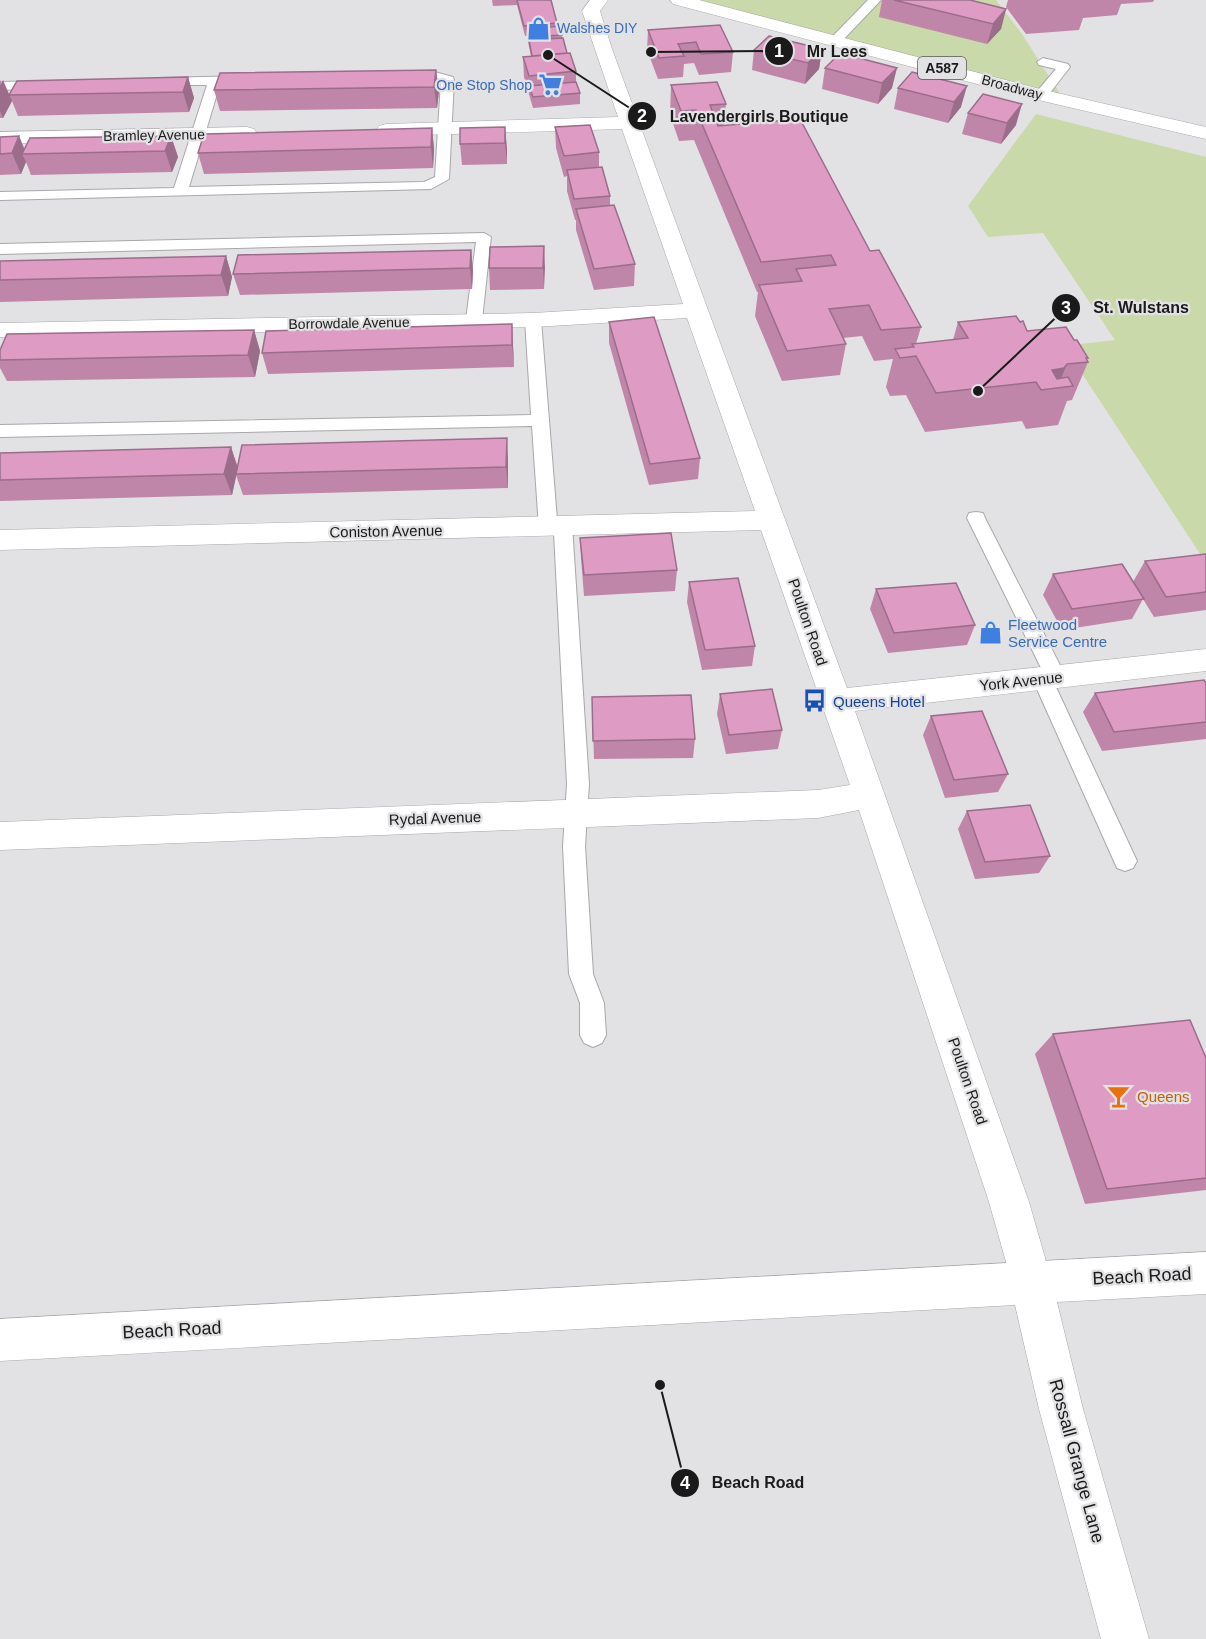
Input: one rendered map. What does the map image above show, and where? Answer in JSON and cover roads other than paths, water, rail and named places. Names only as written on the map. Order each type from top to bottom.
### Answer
[{"type":"street","name":"Poulton Road","points":[[599,0],[591,11],[870,795],[1009,1202],[1031,1282]]},
{"type":"street","name":"Broadway","points":[[679,0],[1041,95],[1206,133]]},
{"type":"street","points":[[363,130],[631,123]]},
{"type":"street","name":"Bramley Avenue","points":[[0,138],[269,133]]},
{"type":"street","name":"Borrowdale Avenue","points":[[0,330],[533,320],[698,310]]},
{"type":"street","name":"Coniston Avenue","points":[[0,540],[772,520]]},
{"type":"street","name":"York Avenue","points":[[836,701],[1206,660]]},
{"type":"street","name":"Rydal Avenue","points":[[0,836],[818,804],[870,795]]},
{"type":"street","name":"Beach Road","points":[[0,1340],[1206,1273]]},
{"type":"street","name":"Rossall Grange Lane","points":[[1031,1282],[1061,1409],[1125,1639]]},
{"type":"lane","points":[[836,40],[875,0]]},
{"type":"lane","points":[[1041,95],[1065,67],[1043,62]]},
{"type":"lane","points":[[0,196],[426,186],[441,179],[448,80],[431,75],[397,76]]},
{"type":"lane","points":[[143,83],[260,80]]},
{"type":"lane","points":[[180,192],[215,81]]},
{"type":"lane","points":[[0,86],[60,84]]},
{"type":"lane","points":[[0,249],[484,237],[474,320]]},
{"type":"lane","points":[[533,320],[539,420],[556,526],[578,784],[578,812],[574,846],[581,974],[592,1003],[593,1035]]},
{"type":"lane","points":[[0,431],[539,420]]},
{"type":"lane","points":[[976,519],[1049,678],[1125,861]]},
{"type":"place","name":"Walshes DIY","points":[[539,28]]},
{"type":"place","name":"Mr Lees","points":[[651,52]]},
{"type":"place","name":"Lavendergirls Boutique","points":[[548,55]]},
{"type":"place","name":"One Stop Shop","points":[[550,85]]},
{"type":"place","name":"St. Wulstans","points":[[978,391]]},
{"type":"place","name":"Fleetwood Service Centre","points":[[990,633]]},
{"type":"place","name":"Queens Hotel","points":[[815,701]]},
{"type":"place","name":"Queens","points":[[1119,1096]]},
{"type":"place","name":"Beach Road","points":[[660,1385]]}]
